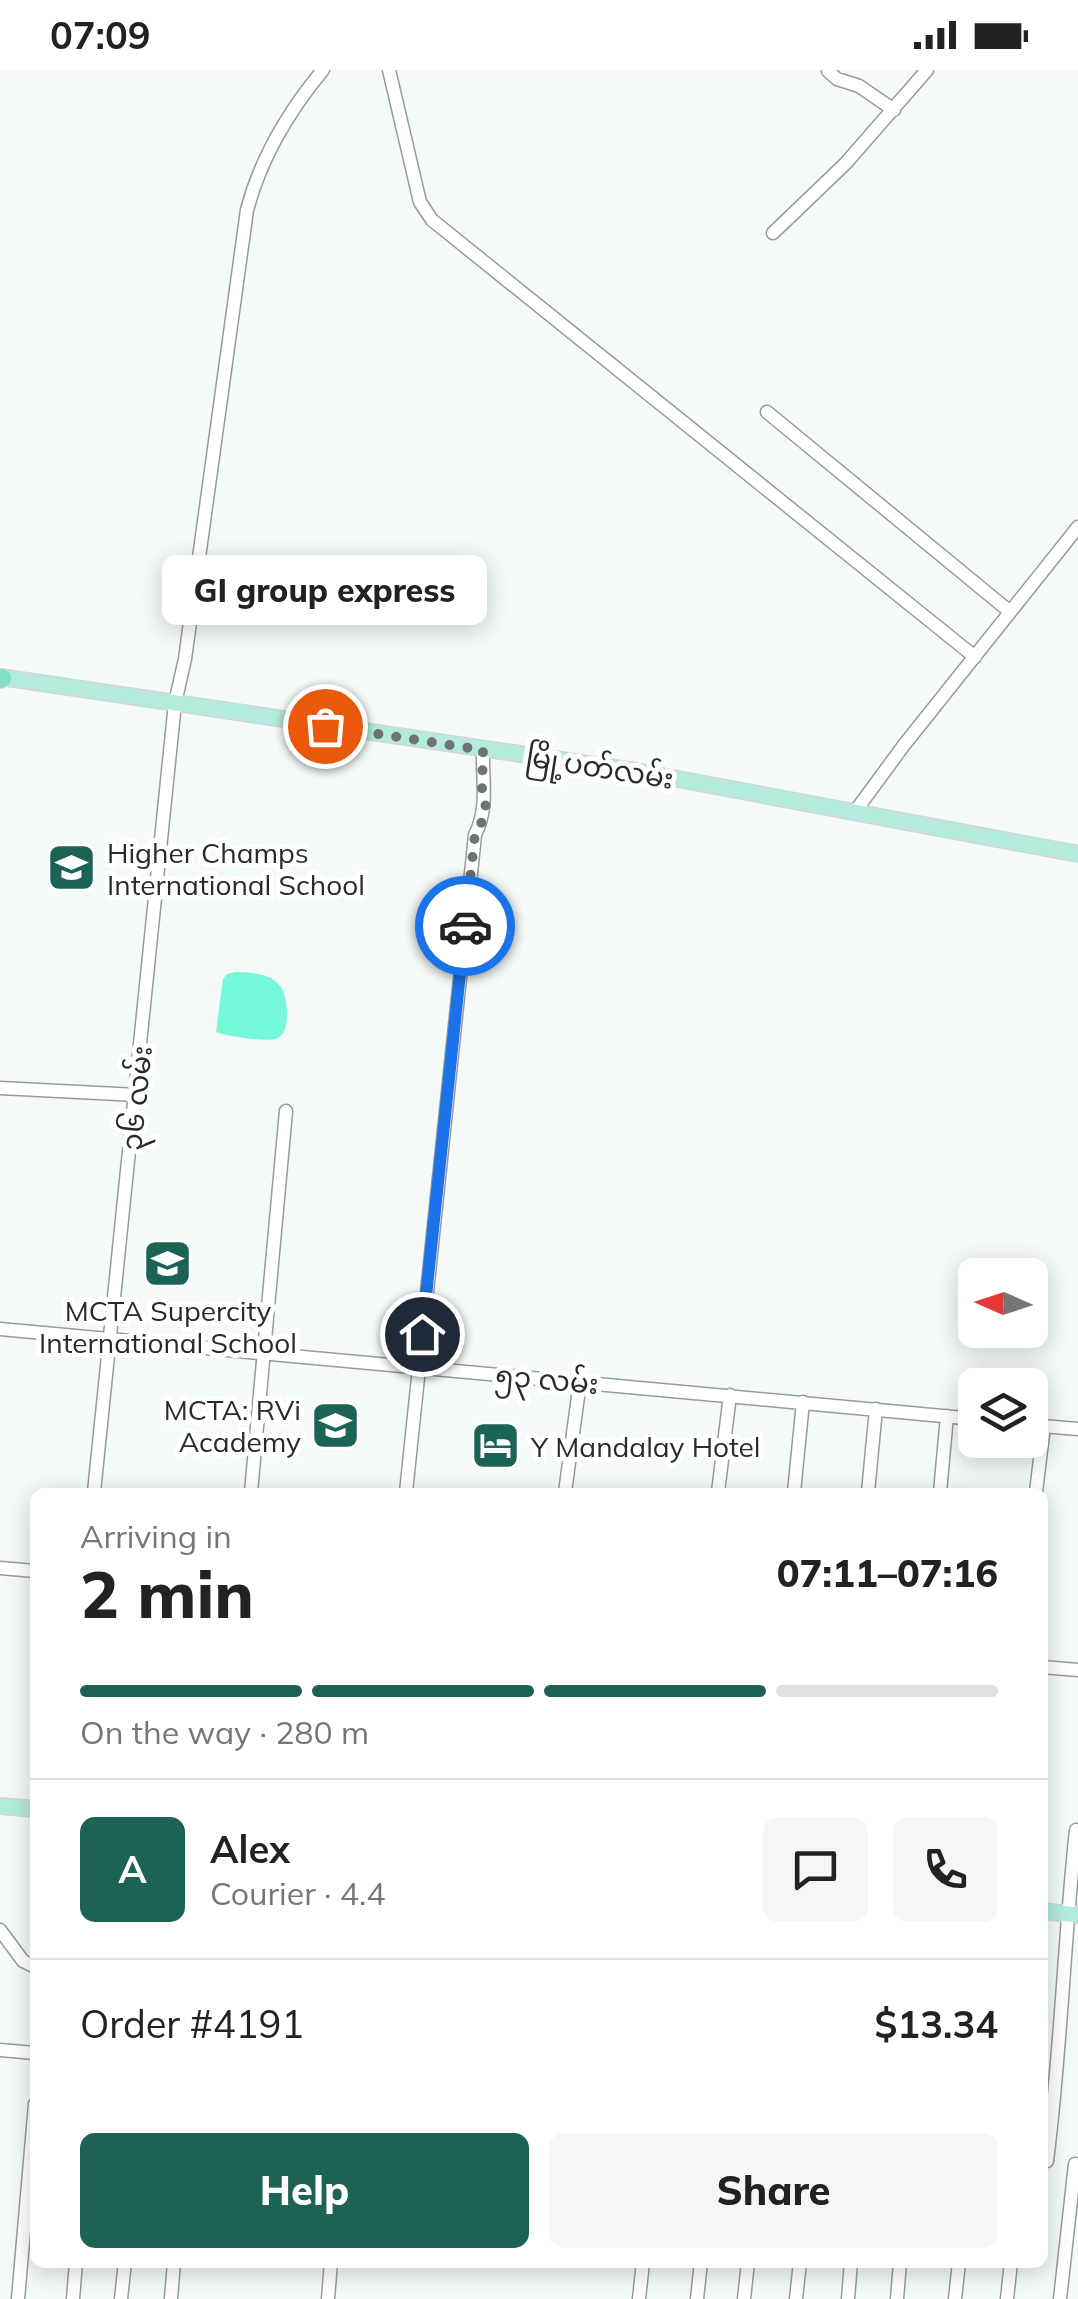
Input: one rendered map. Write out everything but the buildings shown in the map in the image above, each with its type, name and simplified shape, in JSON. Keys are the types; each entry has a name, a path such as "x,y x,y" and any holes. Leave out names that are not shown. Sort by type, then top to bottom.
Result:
{"main road":[{"name":"မြို့ပတ်လမ်း","path":"1,678 634,771 1078,854"},
{"path":"0,1806 30,1809"}],"street":[{"name":"၃၆ လမ်း","path":"94,1488 175,703 246,210 262,162 323,70"},
{"path":"389,70 420,202 432,220 975,657"},
{"path":"773,233 846,163 927,70"},
{"path":"828,71 860,86 894,110"},
{"path":"768,412 1009,611"},
{"path":"854,814 904,744 1078,527"},
{"path":"406,1488 475,834 484,818 486,802 482,789 483,750"},
{"path":"0,1088 136,1095"},
{"path":"252,1488 286,1111"},
{"name":"၅၃ လမ်း","path":"0,1329 958,1417"},
{"path":"566,1488 580,1382"},
{"path":"718,1488 730,1395"},
{"path":"794,1488 803,1402"},
{"path":"868,1488 876,1409"},
{"path":"940,1488 947,1416"},
{"path":"1048,1427 1078,1429"},
{"path":"1036,1488 1037,1458"},
{"path":"0,1568 30,1571"},
{"path":"1048,1668 1078,1670"},
{"path":"1048,2142 1072,1914 1076,1830"},
{"path":"0,1930 30,1964"},
{"path":"0,2050 30,2053"},
{"path":"18,2299 30,2161"},
{"path":"1048,2161 1076,2164 1060,2299"},
{"path":"73,2299 76,2268"},
{"path":"122,2299 125,2268"},
{"path":"172,2299 174,2268"},
{"path":"328,2299 331,2268"},
{"path":"639,2299 642,2268"},
{"path":"697,2299 700,2268"},
{"path":"744,2299 747,2268"},
{"path":"796,2299 799,2268"},
{"path":"848,2299 851,2268"},
{"path":"897,2299 900,2268"},
{"path":"955,2299 958,2268"},
{"path":"1008,2299 1011,2268"}],"shaded area":[{"path":"236,972 258,974 280,986 287,1017 278,1038 216,1032 223,979"}],"way so far":[{"path":"325,726 483,750 482,789 486,802 484,818 475,834 465,926"}],"place":[{"name":"GI group express","path":"325,726"},
{"name":"Higher Champs International School","path":"72,868"},
{"name":"MCTA Supercity International School","path":"168,1263"},
{"name":"MCTA: RVi Academy","path":"336,1425"},
{"name":"Y Mandalay Hotel","path":"496,1446"}],"route":[{"path":"422,1334 465,926"}]}
